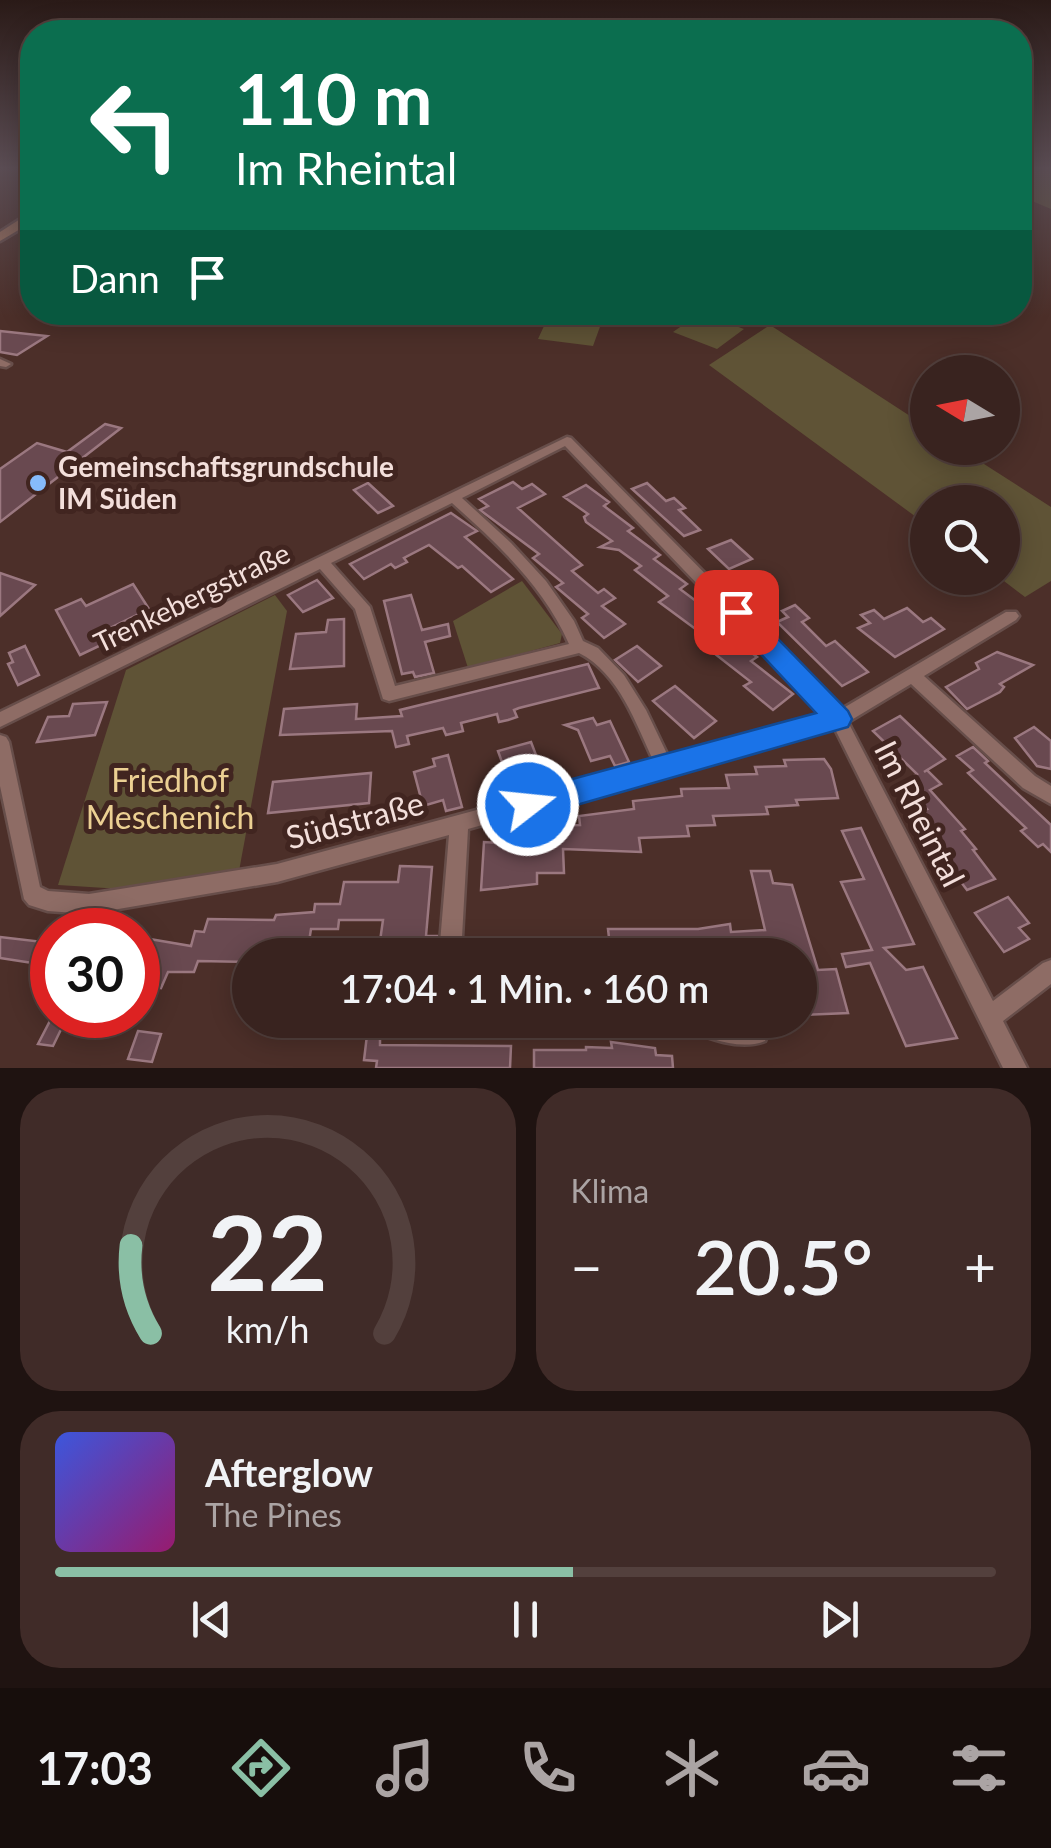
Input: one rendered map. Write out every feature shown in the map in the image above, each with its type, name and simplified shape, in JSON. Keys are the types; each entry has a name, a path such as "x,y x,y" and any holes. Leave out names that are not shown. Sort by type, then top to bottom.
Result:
{"street":[{"name":"Trenkebergstraße","path":"0,720 567,441"},
{"name":"Im Rheintal","path":"567,441 838,719 1015,1068"},
{"path":"454,498 498,535 570,626 577,645 598,655 631,698 665,767"},
{"path":"322,562 362,607 389,694 522,665 577,645"},
{"name":"Südstraße","path":"0,742 31,892 48,901 122,901 277,873 838,719 1011,616"},
{"path":"912,675 1029,782 1051,796"},
{"path":"451,938 459,824"},
{"path":"988,1018 1051,971"}],"green space":[{"path":"544,325 601,325 593,346 538,339"},
{"path":"683,325 733,325 744,329 717,349 673,332"},
{"path":"770,325 910,416 910,465 986,465 1017,485 910,485 910,513 709,365"},
{"path":"1020,487 1051,507 1051,581 1025,597 1020,593"},
{"path":"522,581 562,634 560,643 468,668 453,621"},
{"name":"Friedhof Meschenich","path":"275,595 287,611 239,871 121,889 58,885 126,670"}],"building":[{"path":"0,331 47,336 17,355 0,352"},
{"path":"105,424 121,428 0,522 0,469 37,443 67,452"},
{"path":"513,482 522,489 532,484 545,494 518,508 582,565 572,571 598,593 604,589 615,598 602,606 625,624 604,638 582,618 588,614 556,587 563,583 533,558 539,554 480,510 488,506 479,499"},
{"path":"368,483 393,506 378,513 354,490"},
{"path":"647,483 666,501 674,498 685,508 679,510 700,530 684,536 632,489"},
{"path":"586,485 609,502 604,506 633,528 628,531 660,555 654,559 687,584 680,589 724,622 718,627 757,657 751,661 793,694 773,710 744,686 751,682 710,650 705,636 659,602 668,596 635,570 641,566 619,550 600,547 612,541 586,522 584,517 588,514 564,497"},
{"path":"451,513 477,531 465,537 513,579 491,592 462,566 458,568 429,545 404,558 407,562 395,568 391,564 364,579 350,564"},
{"path":"731,540 752,559 729,569 708,549"},
{"path":"0,573 35,585 0,616"},
{"path":"317,580 333,598 303,612 288,595"},
{"path":"133,584 149,609 110,628 116,638 80,655 56,610 81,599 86,606"},
{"path":"411,595 422,630 448,624 450,636 425,642 434,673 415,677 413,672 402,674 384,601"},
{"path":"795,605 809,618 802,622 826,646 835,641 868,672 842,686 777,622 788,617 782,611"},
{"path":"907,608 923,622 931,618 944,629 895,657 858,628 870,623 861,615 874,610 884,619"},
{"path":"344,619 344,666 290,669 296,634 326,632 328,620"},
{"path":"25,646 39,675 18,685 8,664 13,662 9,653"},
{"path":"637,646 661,666 638,682 615,660"},
{"path":"997,652 1033,665 1000,684 1004,687 1000,692 967,709 946,687 979,669 976,663"},
{"path":"588,664 599,688 519,708 514,710 517,717 508,720 499,722 497,714 461,723 463,731 446,735 443,728 407,736 409,744 396,747 392,731 280,735 284,709 357,704 356,719 402,716 400,710"},
{"path":"675,686 716,721 694,738 653,701"},
{"path":"107,702 95,735 37,742 48,717 69,716 73,704"},
{"path":"900,716 945,759 927,770 941,784 930,790 965,829 961,831 995,879 967,890 917,813 927,809 901,784 917,774 873,731"},
{"path":"593,718 597,725 610,721 629,762 615,766 610,756 591,761 578,730 565,725"},
{"path":"1034,727 1051,741 1051,769 1037,766 1015,738"},
{"path":"531,742 547,784 534,788 530,777 509,782 498,751"},
{"path":"973,747 1051,825 1051,852 1043,844 1038,847 1021,831 1026,828 968,773 973,770 957,756"},
{"path":"448,755 462,807 446,811 443,800 423,806 414,772 435,766 433,759"},
{"path":"824,759 831,769 838,798 796,800 798,805 766,807 768,814 713,816 715,825 687,826 689,836 639,838 641,852 563,849 564,873 537,873 537,884 481,890 484,842 548,846 547,826 580,825 579,816 634,809 633,801 682,796 681,789 729,788 726,775 757,774 755,767 786,766 784,760"},
{"path":"371,773 369,803 268,813 273,782"},
{"path":"861,828 914,944 884,948 906,970 923,967 957,1038 906,1046 870,963 846,967 842,954 872,950 841,882 864,879 842,831"},
{"path":"400,866 432,867 426,936 437,938 380,938 383,920 339,920 338,929 311,929 310,938 232,938 232,962 198,961 194,972 168,972 160,988 160,941 191,946 195,931 204,932 208,919 274,920 276,915 314,912 315,904 340,904 344,882 398,882"},
{"path":"751,871 770,871 773,883 792,885 808,938 609,938 608,929 698,929 730,924 731,932 765,930"},
{"path":"1008,897 1029,923 1019,928 1029,939 1004,952 975,913"},
{"path":"0,937 30,940 30,963 0,958"},
{"path":"817,967 818,970 836,969 848,1013 817,1014"},
{"path":"41,1038 57,1038 53,1046 38,1044"},
{"path":"136,1038 160,1038 152,1062 128,1059"},
{"path":"367,1038 380,1038 380,1045 511,1046 510,1068 376,1068 377,1061 364,1060"},
{"path":"611,1042 655,1048 656,1055 672,1056 673,1068 534,1068 534,1050 612,1048"}],"place":[{"name":"Gemeinschaftsgrundschule IM Süden","path":"38,483"}],"route":[{"path":"528,805 838,719 736,612"}]}
